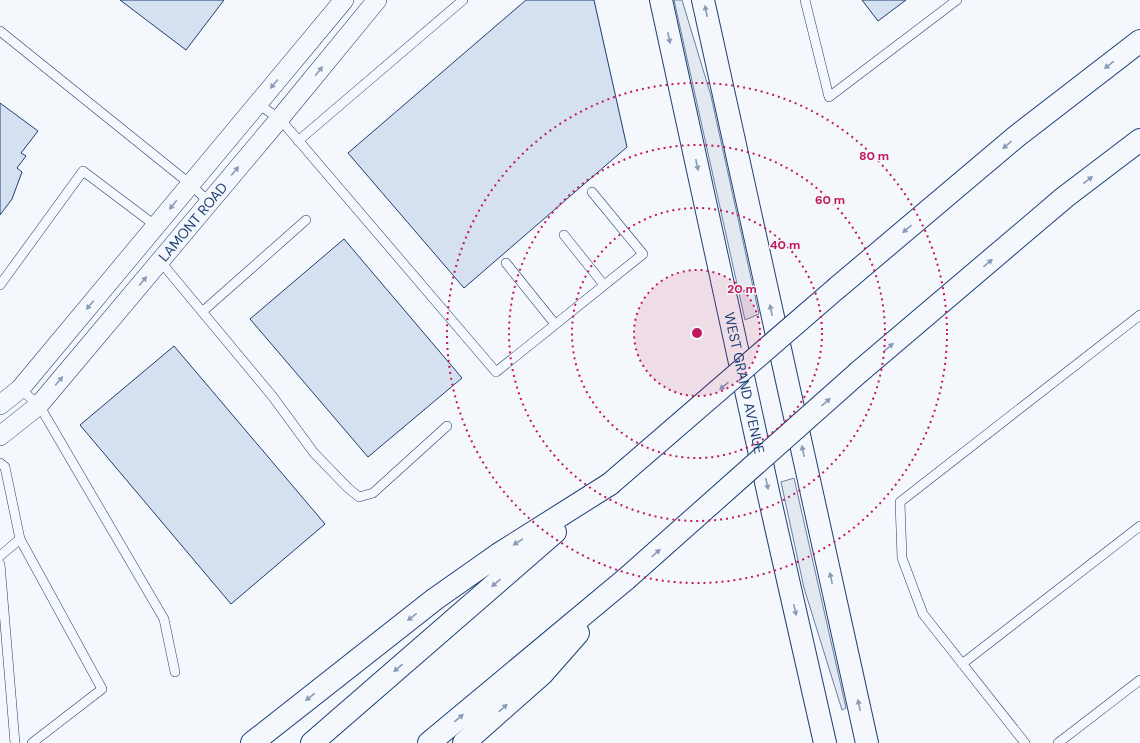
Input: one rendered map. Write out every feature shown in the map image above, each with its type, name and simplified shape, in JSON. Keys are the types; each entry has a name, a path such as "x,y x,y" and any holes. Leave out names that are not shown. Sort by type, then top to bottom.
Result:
{"main road":[{"name":"WEST GRAND AVENUE","path":"661,0 825,743"},
{"path":"703,0 867,743"},
{"path":"312,743 838,287 1017,136 1140,41"},
{"path":"429,743 626,579 859,372 1065,197 1140,140"},
{"path":"252,743 435,600 499,554 610,484"},
{"path":"464,743 542,674 626,579"}],"street":[{"name":"LAMONT ROAD","path":"0,405 20,389 344,0"},
{"name":"LAMONT ROAD","path":"0,436 39,405 280,119 378,0"}],"lane":[{"path":"298,141 462,0"},
{"path":"805,0 829,98 957,0"},
{"path":"0,31 190,184 209,202"},
{"path":"258,104 280,119 496,372 643,254 592,192"},
{"path":"0,285 83,171 156,226"},
{"path":"202,312 306,220"},
{"path":"564,235 604,285"},
{"path":"160,261 273,396 314,453 348,488 359,497 373,493 447,426"},
{"path":"506,263 555,324"},
{"path":"1024,743 923,614 902,558 900,502 1140,315"},
{"path":"20,389 39,405 164,619 175,672"},
{"path":"0,463 5,468 20,539 102,689 32,743"},
{"path":"962,664 1140,526"},
{"path":"0,556 20,539"},
{"path":"0,564 16,743"},
{"path":"1058,743 1140,680"}],"shaded area":[{"path":"674,0 682,0 711,96 759,314 745,320"},
{"path":"794,478 846,708 842,710 804,588 781,482"}],"building":[{"path":"120,0 224,0 186,50"},
{"path":"526,0 594,0 627,147 464,288 348,153"},
{"path":"862,0 906,0 878,21"},
{"path":"0,103 38,131 21,153 26,156 17,168 22,172 12,199 0,215"},
{"path":"344,239 462,378 368,457 250,319"},
{"path":"174,346 325,524 231,604 80,425"}]}
